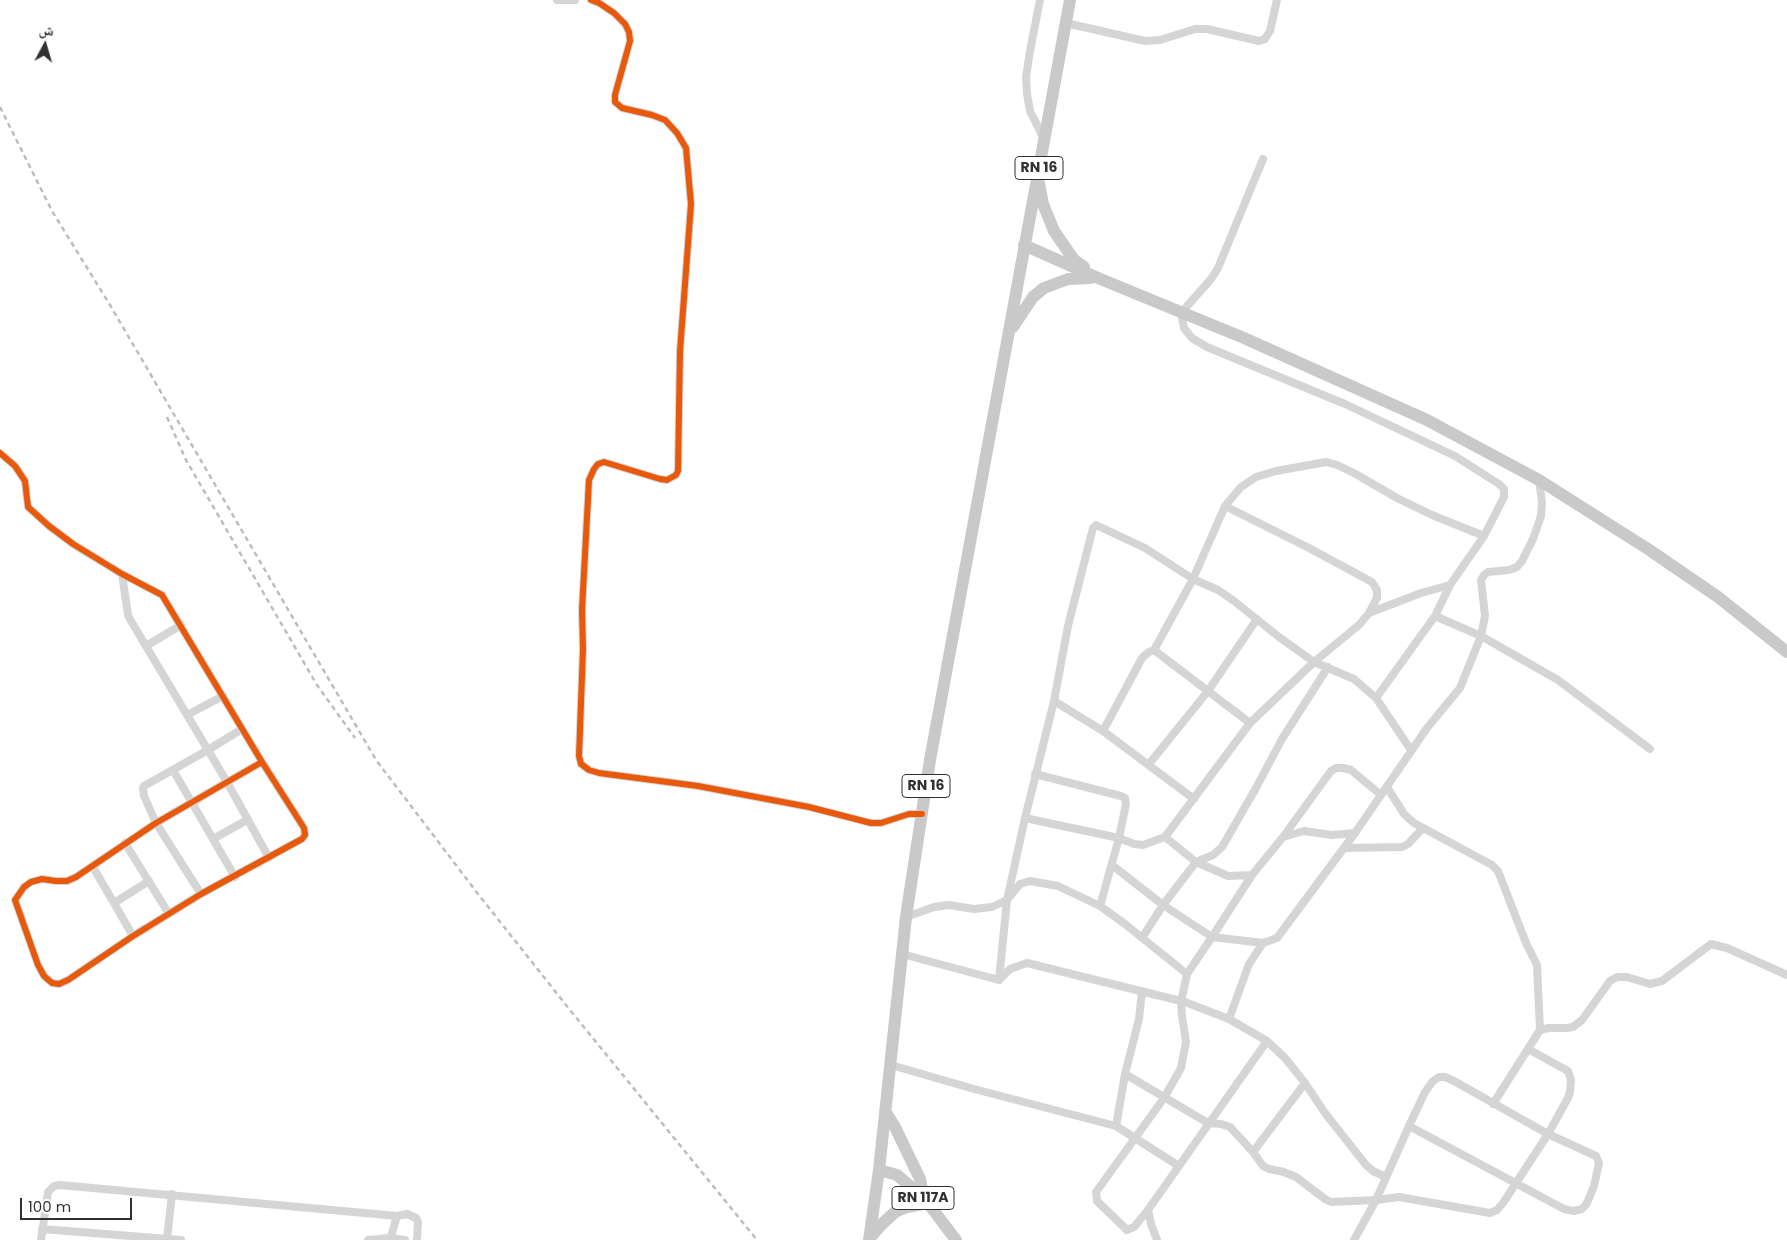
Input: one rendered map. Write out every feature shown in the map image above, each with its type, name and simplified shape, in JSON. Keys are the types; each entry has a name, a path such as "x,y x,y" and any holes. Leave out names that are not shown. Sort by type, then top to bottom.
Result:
{"main road":[{"name":"RN 16","path":"869,1240 880,1170 906,917 930,760 1070,0"},
{"path":"1038,177 1043,204 1054,231 1074,260 1098,278"},
{"path":"1024,245 1098,278 1244,338 1419,416 1539,480 1648,549 1718,597 1787,652"},
{"path":"1008,336 1033,297 1044,288 1068,278 1098,278"},
{"path":"869,1240 881,1224 895,1212 926,1201 920,1179 895,1127 885,1111"},
{"name":"RN 117A","path":"880,1170 896,1175 926,1201 956,1240"}],"street":[{"path":"557,0 575,0"},
{"path":"591,0 599,2 614,12 625,24 629,32 630,41 615,95 616,102 622,108 665,120 677,133 686,148 690,204 680,351 678,471 672,479 660,479 604,462 594,468 589,480 582,610 583,649 579,756 581,764 589,770 599,773 698,786 809,807 871,822 882,823 909,814 922,814"},
{"path":"1040,0 1030,51 1027,85 1030,111 1044,139"},
{"path":"1066,23 1145,41 1160,40 1195,29 1207,29 1259,41 1266,39 1270,31 1277,0"},
{"path":"1263,159 1218,268 1211,279 1181,313 1184,328 1192,338 1207,347 1345,404 1455,456 1504,489 1504,496 1484,536 1450,585 1435,616 1376,698"},
{"path":"0,453 15,466 25,481 28,507 49,526 73,544 122,574 162,595 262,762 304,828 305,835 302,839 269,858 201,894 133,936 68,980 59,984 52,983 44,976 38,965 15,900 18,894 31,882 42,879 56,882 67,881 93,867 108,854 156,822 262,762"},
{"path":"1103,731 1142,658 1154,650 1193,578 1224,506 1240,488 1256,478 1276,471 1326,462 1345,469 1432,515 1484,536"},
{"path":"1112,865 1163,905 1212,937 1263,943 1277,938 1355,833 1426,728 1460,688 1481,636 1485,616 1482,580 1488,572 1509,570 1518,567 1522,561 1533,539 1541,516 1542,502 1539,480"},
{"path":"1025,818 1119,838 1134,844 1143,845 1165,837 1250,723 1314,662 1359,625 1369,613 1377,598 1377,590 1372,582 1310,548 1224,506"},
{"path":"999,980 1007,900 1035,774 1054,701 1068,626 1096,525 1145,548 1193,578 1234,600 1256,619 1314,662 1354,679 1376,698 1411,750"},
{"path":"122,574 128,615 227,782 269,858"},
{"path":"1369,613 1421,593 1450,585"},
{"path":"1435,616 1481,636 1558,680 1650,749"},
{"path":"1149,764 1208,691 1256,619"},
{"path":"146,646 181,625"},
{"path":"1154,650 1250,723"},
{"path":"1142,938 1163,905 1196,862 1213,855 1222,847 1282,739 1328,668"},
{"path":"187,715 223,696"},
{"path":"1054,701 1103,731 1194,799"},
{"path":"201,894 156,822 144,796 143,788 242,729"},
{"path":"1267,1041 1148,1210 1134,1227 1127,1230 1100,1204 1096,1198 1097,1190 1136,1139 1177,1077 1183,1061 1186,1042 1182,1002 1187,974 1252,875 1283,838 1331,771 1336,768 1351,770 1381,796"},
{"path":"173,770 235,877"},
{"path":"1035,774 1125,798 1126,804 1119,838 1100,906"},
{"path":"1387,787 1404,814 1422,829 1492,865 1498,872 1526,943 1537,965 1540,1030 1493,1104"},
{"path":"213,839 247,820"},
{"path":"1344,848 1402,847 1408,844 1422,829"},
{"path":"1283,838 1304,832 1332,835 1355,833"},
{"path":"1165,837 1196,862 1228,876 1252,875"},
{"path":"125,843 169,914"},
{"path":"93,867 133,936"},
{"path":"114,903 149,881"},
{"path":"906,917 934,907 949,905 974,909 992,907 1007,900 1020,884 1030,881 1058,886 1100,906 1187,974"},
{"path":"1230,1019 1249,964 1263,943"},
{"path":"1540,1030 1567,1028 1582,1020 1610,981 1617,977 1626,977 1650,984 1662,981 1711,944 1727,948 1760,964 1787,974"},
{"path":"902,954 999,980"},
{"path":"999,980 1010,968 1027,963 1182,1002 1230,1019 1267,1041 1284,1058 1366,1165 1373,1171 1386,1177"},
{"path":"1116,1126 1139,1019 1142,991"},
{"path":"1126,1074 1208,1123 1224,1124 1230,1127 1265,1167 1296,1178 1325,1199 1340,1202 1404,1197 1490,1213 1498,1210 1548,1134 1568,1098 1571,1085 1570,1074 1565,1069 1528,1049"},
{"path":"891,1065 1116,1126 1179,1166"},
{"path":"1354,1240 1376,1200 1409,1126 1425,1092 1433,1081 1439,1077 1445,1077 1454,1081 1548,1134 1598,1158 1598,1174 1587,1203 1582,1209 1569,1211 1409,1126"},
{"path":"1253,1152 1305,1083"},
{"path":"41,1240 47,1195 54,1186 73,1185 398,1216 407,1214 416,1218 417,1240"},
{"path":"167,1239 172,1194"},
{"path":"1148,1210 1157,1240"},
{"path":"390,1239 398,1216"},
{"path":"42,1229 181,1240"},
{"path":"368,1240 405,1240"}],"railway":[{"path":"0,107 52,211 110,305 376,760 478,894 570,1010 757,1240"},
{"path":"167,417 186,460 317,685 355,738"}],"cycle path":[{"path":"591,0 614,13 625,24 629,32 630,41 615,95 615,102 622,108 665,120 677,133 686,148 691,204 680,351 678,471 676,475 667,480 604,462 598,464 589,480 582,610 583,649 579,756 581,764 589,770 599,773 698,786 809,807 871,823 881,823 909,814 922,814"},
{"path":"0,453 15,466 25,481 28,507 49,526 73,544 122,574 162,595 262,762 304,828 305,835 302,839 201,894 133,936 68,980 59,984 52,983 44,976 38,965 15,900 24,887 31,882 42,879 67,881 76,877 156,823 262,762"}]}
